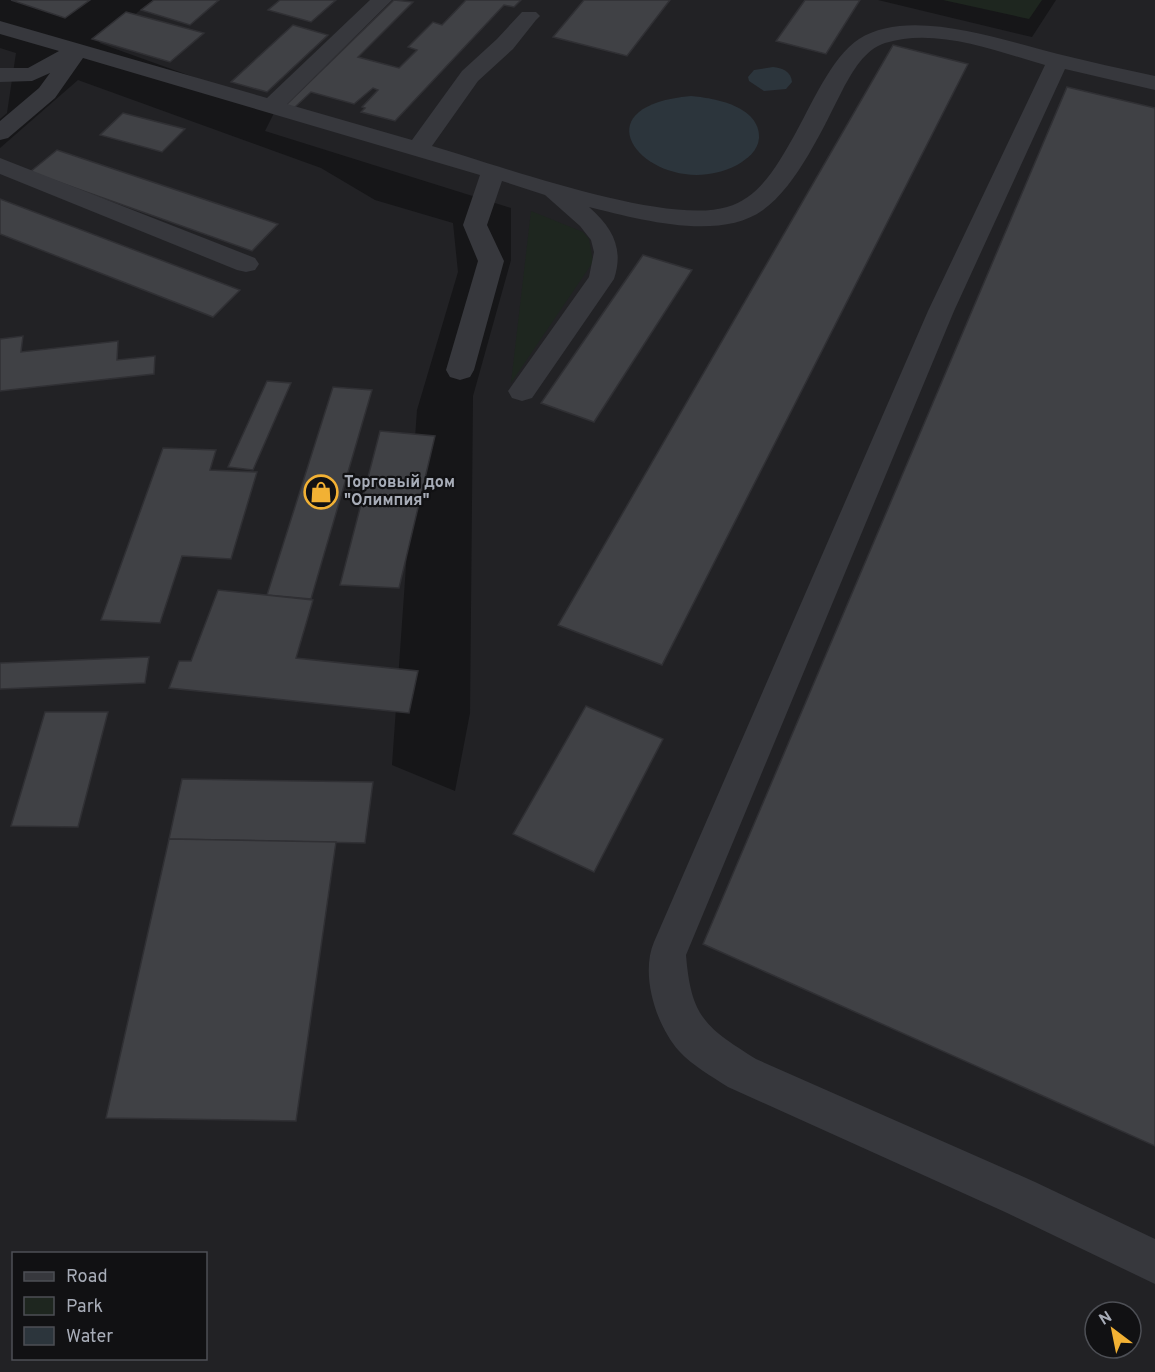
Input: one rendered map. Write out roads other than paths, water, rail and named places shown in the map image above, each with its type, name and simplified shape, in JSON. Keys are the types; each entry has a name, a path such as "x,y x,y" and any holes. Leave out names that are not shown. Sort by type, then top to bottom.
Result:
{"street":[{"path":"270,108 382,0"},
{"path":"417,150 471,76 505,44 529,16"},
{"path":"0,27 539,185 634,210 679,217 723,217 750,208 777,182 847,65 862,46 872,40 898,33 925,33 969,39 1155,83"},
{"path":"0,75 32,75 78,49"},
{"path":"0,133 48,93 78,49"},
{"path":"1058,61 941,311 667,955 668,978 675,1007 686,1031 706,1051 742,1073 1020,1197 1155,1262"},
{"path":"0,165 246,264"},
{"path":"460,370 491,261 475,225 493,171"},
{"path":"522,391 601,279 609,259 605,242 592,225 576,209 539,185"}],"water":[{"path":"773,67 783,69 790,75 792,82 786,89 764,91 749,81 748,77 754,70"},
{"path":"691,96 723,102 744,111 752,118 759,138 757,147 745,160 737,165 707,174 679,173 655,164 637,150 629,133 634,117 654,104"}],"place":[{"name":"Торговый дом \"Олимпия\"","path":"321,492"}]}
